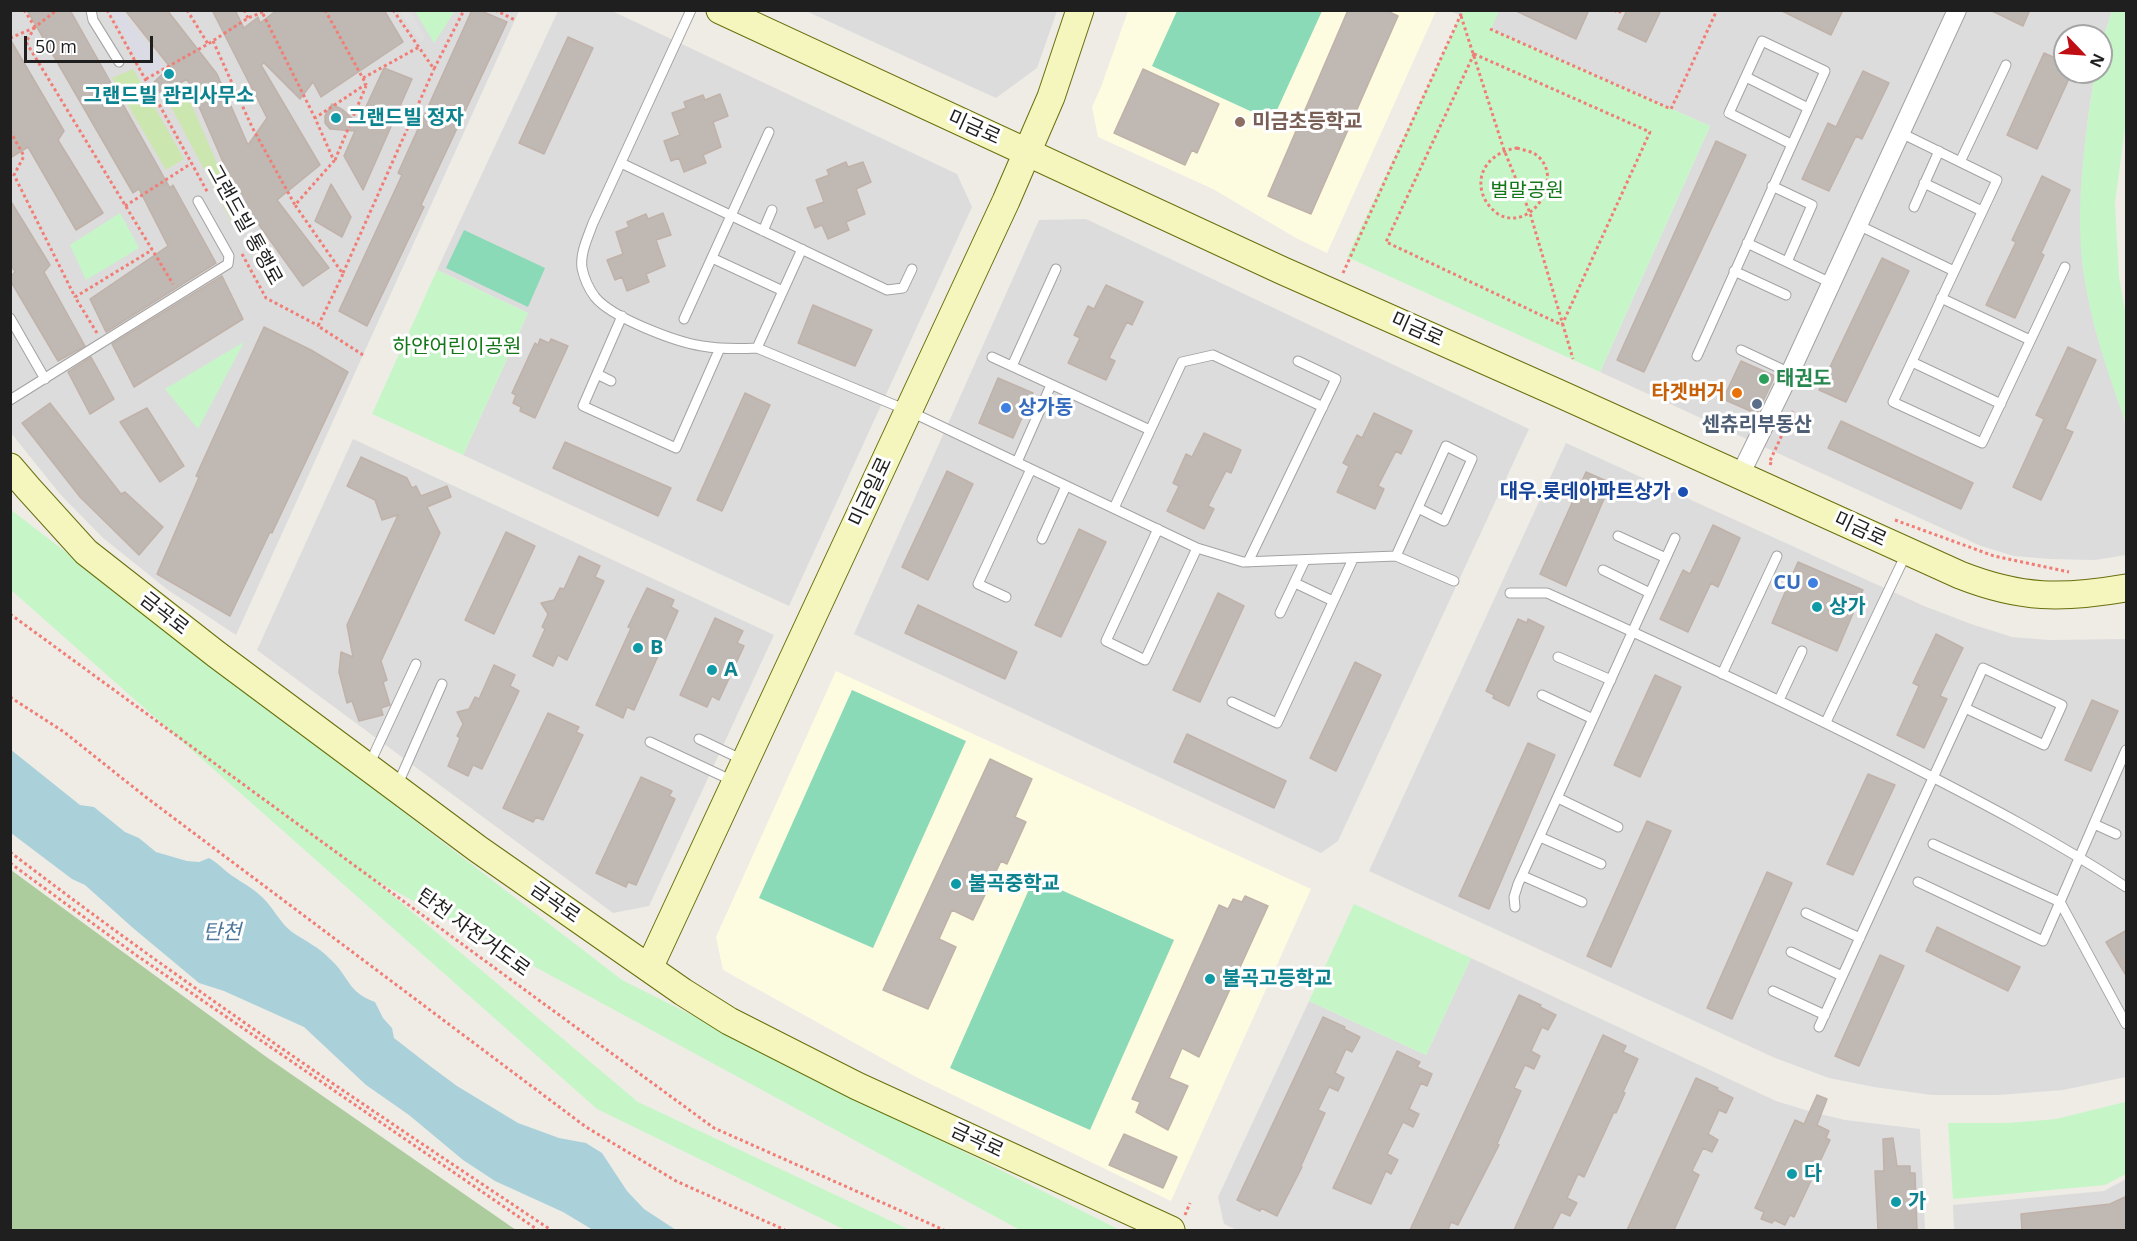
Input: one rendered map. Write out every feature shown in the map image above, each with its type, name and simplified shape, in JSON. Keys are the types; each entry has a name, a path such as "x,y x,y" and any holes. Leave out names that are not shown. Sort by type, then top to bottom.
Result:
{"main road":[{"name":"미금로","path":"720,10 1281,270 1960,575 2010,592 2052,597 2094,594 2127,588"},
{"name":"미금일로","path":"649,968 1028,152 1051,97 1080,10"},
{"name":"금곡로","path":"10,466 27,488 86,552 216,654 396,788 487,855 649,968 729,1020 857,1086 1171,1230"}],"street":[{"path":"1740,475 1790,373 1957,10"}],"lane":[{"path":"91,10 93,20 119,62"},
{"path":"691,10 585,244 582,264 587,283 596,298 610,310 666,336 699,346 757,348 909,411 1197,548 1248,562 1396,556 1454,581"},
{"path":"1697,356 1825,71 1762,40 1729,113 1791,144"},
{"path":"1960,162 2006,65"},
{"path":"1746,76 1808,108"},
{"path":"684,319 769,132"},
{"path":"1901,133 1997,180 1893,402 1982,443 2064,267"},
{"path":"1914,207 1939,151"},
{"path":"621,162 887,290 903,288 912,269"},
{"path":"1924,183 1982,211"},
{"path":"1772,186 1812,205 1787,262"},
{"path":"10,400 228,264 229,256 198,201"},
{"path":"763,231 772,210"},
{"path":"1858,225 1954,271"},
{"path":"1747,243 1831,284"},
{"path":"757,348 802,249"},
{"path":"712,258 783,291"},
{"path":"1012,366 1056,269"},
{"path":"1734,271 1786,295"},
{"path":"1941,298 2030,340"},
{"path":"1720,303 1730,308"},
{"path":"622,316 583,406 676,448 720,348"},
{"path":"10,318 45,379"},
{"path":"1926,331 1936,336"},
{"path":"1741,350 1790,373"},
{"path":"1114,508 1182,362 1213,355 1323,407"},
{"path":"992,357 1150,430"},
{"path":"1248,562 1336,379 1298,361"},
{"path":"1912,362 2001,404"},
{"path":"597,374 611,381"},
{"path":"1017,462 1051,385"},
{"path":"1396,556 1446,446 1472,459 1444,521 1418,508"},
{"path":"1006,597 978,584 1031,469"},
{"path":"1042,539 1066,486"},
{"path":"1158,529 1106,641 1145,660 1197,548"},
{"path":"1618,536 1666,558"},
{"path":"1515,907 1514,897 1523,876 1674,538"},
{"path":"1826,722 1907,551"},
{"path":"1722,674 1777,556"},
{"path":"1232,702 1277,723 1353,559"},
{"path":"1280,614 1305,560"},
{"path":"1603,570 1650,592"},
{"path":"1294,583 1333,601"},
{"path":"1510,593 1547,594 1826,722 2080,857 2127,887"},
{"path":"1779,700 1802,651"},
{"path":"1558,657 1611,680"},
{"path":"368,767 416,664"},
{"path":"1819,1027 1983,668 2062,705 2044,746 1965,708"},
{"path":"396,788 442,684"},
{"path":"1542,695 1593,719"},
{"path":"699,739 741,771"},
{"path":"650,742 741,771"},
{"path":"1918,882 2043,941 2127,750"},
{"path":"1558,798 1618,827"},
{"path":"2094,824 2116,834"},
{"path":"1540,837 1601,864"},
{"path":"1933,844 2060,902 2127,1024"},
{"path":"1523,876 1582,902"},
{"path":"1806,913 1860,938"},
{"path":"1791,952 1842,976"},
{"path":"1773,991 1824,1015"}],"path":[{"path":"24,10 35,27"},
{"path":"10,38 35,27 57,10"},
{"name":"그랜드빌 통행로","path":"107,10 209,194"},
{"path":"187,10 208,44"},
{"path":"244,10 248,18"},
{"path":"146,79 248,18 263,14 268,10"},
{"path":"294,205 334,161 366,84 325,10"},
{"path":"393,10 434,69"},
{"path":"318,326 434,69 464,10"},
{"path":"495,10 515,20"},
{"path":"1343,274 1463,10"},
{"path":"1614,10 1619,13 1621,10"},
{"path":"1491,29 1671,109 1717,10"},
{"path":"263,14 334,161"},
{"path":"1461,15 1504,150 1530,213 1573,359"},
{"path":"35,27 26,42 180,295"},
{"path":"213,41 252,127 294,205 343,274"},
{"path":"363,78 419,47"},
{"path":"1474,54 1386,242 1562,325"},
{"path":"1474,54 1650,132 1562,325"},
{"path":"315,118 366,84"},
{"path":"10,131 24,156 12,175 75,297 103,343"},
{"path":"1517,148 1534,153 1544,163 1547,172 1548,182 1538,206 1530,213 1517,217 1503,216 1491,209 1484,200 1481,186 1483,172 1491,159 1504,150 1517,148"},
{"name":"그랜드빌 통행로","path":"125,206 192,163"},
{"name":"그랜드빌 통행로","path":"238,246 266,298 318,326 363,355"},
{"path":"75,297 152,250"},
{"name":"탄천 자전거도로","path":"10,614 714,1128 944,1230"},
{"path":"10,697 64,732 156,805 586,1127 676,1181 785,1230"},
{"path":"10,852 78,904 212,999 551,1230"},
{"path":"10,863 136,955 538,1230"}],"shaded area":[{"path":"10,11 519,11 236,635 168,590 103,538 60,494 11,433"},
{"path":"109,11 121,11 165,67 148,77"},
{"path":"399,11 410,11 425,37 421,42"},
{"path":"558,11 612,11 957,174 972,207 789,606 463,455 528,313 437,270"},
{"path":"806,11 1057,11 1037,68 996,98"},
{"name":"미금초등학교","path":"1128,11 1436,11 1327,253 1296,238 1213,189 1098,137 1092,107"},
{"path":"1450,11 2112,11 2108,24 2053,24 2053,84 2093,84 2081,199 2083,269 2095,328 2126,424 2126,555 2095,560 2050,559 2014,556 1981,546 1600,372 1710,126"},
{"path":"1086,219 1529,429 1338,841 1321,853 854,634 1039,220"},
{"path":"353,439 774,635 649,906 613,913 257,650"},
{"path":"1566,443 1924,606 1971,624 2012,637 2049,640 2126,639 2126,1077 2063,1090 1998,1095 1932,1095 1829,1078 1775,1058 1369,871"},
{"path":"836,671 1311,889 1171,1201 916,1077 723,970 716,937"},
{"path":"1471,958 1776,1101 1845,1120 1920,1129 1925,1230 1237,1230 1224,1224 1218,1197 1309,1001 1426,1055"},
{"path":"2126,1179 2126,1230 1954,1230 1953,1205 2104,1191"}],"green space":[{"path":"415,11 455,11 434,43"},
{"path":"1177,11 1322,11 1272,121 1152,66"},
{"name":"벌말공원","path":"1463,11 1499,11 1491,29 1710,126 1600,372 1347,257"},
{"path":"2112,11 2126,11 2126,120 2115,203 2119,277 2126,316 2126,424 2095,328 2086,289 2081,244 2082,170 2093,84 2113,84 2113,24 2108,24"},
{"path":"133,69 184,159 166,170 112,78"},
{"path":"187,94 242,221 233,224 169,103"},
{"path":"120,213 139,248 86,280 70,245"},
{"path":"464,230 545,268 528,307 446,268"},
{"name":"하얀어린이공원","path":"437,270 528,313 463,455 372,414"},
{"path":"244,342 198,429 165,389"},
{"path":"10,509 622,980 1120,1230 1020,1230 373,879 638,1102 910,1230 845,1230 597,1109 11,590"},
{"path":"852,690 966,741 873,948 759,898"},
{"path":"11,870 265,1056 516,1230 11,1230"},
{"path":"1034,878 1174,940 1090,1130 950,1068"},
{"path":"1354,904 1471,958 1426,1055 1309,1001"},
{"path":"2125,1102 2126,1174 2105,1185 1953,1199 1948,1123 2008,1123 2056,1119"}],"water":[{"name":"탄천","path":"10,749 80,805 94,807 125,832 139,838 156,852 187,861 199,862 209,858 251,888 266,901 292,932 326,955 359,994 375,1002 383,1018 392,1028 394,1038 457,1086 518,1123 559,1138 586,1143 602,1153 627,1191 644,1209 676,1230 593,1230 563,1212 495,1181 463,1160 409,1115 366,1085 304,1027 224,991 199,983 85,885 72,879 11,833"}],"building":[{"path":"27,10 70,10 170,188 173,185 216,263 106,332 90,299 168,246 139,189 133,193"},
{"path":"125,10 167,10 217,74 248,145 267,118 212,10 235,10 244,28 258,17 260,23 277,10 384,10 403,42 321,97 313,82 300,99 264,63 261,65 320,165 277,200 329,268 303,286 254,218 249,222 187,79 161,94 154,82 170,67"},
{"path":"472,10 479,10 507,22 421,205 424,207 367,326 339,311 402,175 398,173"},
{"name":"미금초등학교","path":"1348,10 1385,10 1398,16 1311,214 1268,196"},
{"path":"1514,10 1589,10 1576,39"},
{"path":"1627,10 1661,10 1646,42 1618,29"},
{"path":"1780,10 1843,10 1831,35"},
{"path":"1990,10 2030,10 2023,26"},
{"path":"568,37 593,48 544,154 519,143"},
{"path":"10,39 64,131 58,140 103,213 76,230 28,147 10,158"},
{"path":"2044,53 2053,57 2053,84 2067,84 2037,149 2007,135"},
{"path":"384,68 412,79 363,190 344,156 355,131 330,129 325,123 325,116 332,104 343,110 358,124"},
{"path":"1143,69 1219,104 1197,153 1192,150 1185,165 1114,133"},
{"path":"1863,71 1889,83 1862,139 1856,136 1829,191 1802,179 1828,123 1836,127"},
{"path":"720,94 728,116 713,122 721,147 703,155 706,163 684,172 679,158 671,161 664,141 680,135 672,113 686,108 684,102 703,95 705,100"},
{"path":"1716,141 1746,155 1644,372 1617,360"},
{"path":"846,162 848,167 863,162 871,182 856,189 865,214 846,222 849,230 828,239 822,225 815,228 807,208 824,202 816,180 829,175 827,170"},
{"path":"2042,176 2070,190 2015,318 1986,305 2016,242 2012,240"},
{"path":"331,184 351,217 342,237 315,221"},
{"path":"10,200 50,265 44,272 85,346 58,361 10,280 15,272 10,263"},
{"path":"663,213 671,235 656,240 665,266 646,274 649,282 627,291 622,277 615,280 607,260 623,254 616,232 629,227 627,222 646,214 648,219"},
{"path":"1882,258 1909,271 1846,402 1819,390"},
{"path":"222,276 243,319 134,387 112,344"},
{"path":"1106,285 1143,302 1132,325 1127,322 1109,358 1115,361 1106,380 1068,363 1080,338 1074,335 1088,306 1094,309"},
{"path":"813,305 872,330 855,366 798,343"},
{"path":"264,327 311,350 348,372 230,616 157,574 199,477 196,476"},
{"path":"540,339 549,343 551,339 568,346 535,418 520,411 521,407 513,403 516,395 512,393 535,343 538,345"},
{"path":"2068,347 2096,360 2065,429 2073,432 2041,500 2013,487 2044,419 2036,415"},
{"path":"91,357 114,399 90,414 68,372"},
{"path":"1741,361 1775,376 1757,414 1723,399"},
{"name":"상가동","path":"998,378 1033,393 1013,438 979,423"},
{"path":"745,393 770,405 722,511 697,500"},
{"path":"50,403 121,494 125,492 163,527 139,555 80,497 22,423"},
{"path":"147,408 184,466 160,482 120,422"},
{"path":"1374,413 1412,431 1401,454 1396,451 1378,486 1384,489 1375,509 1337,492 1349,466 1343,463 1357,435 1362,438"},
{"path":"1841,421 1973,483 1961,509 1828,448"},
{"path":"1204,433 1241,450 1231,473 1226,471 1208,506 1214,509 1204,529 1167,511 1179,486 1173,483 1186,454 1192,457"},
{"path":"565,442 671,488 658,516 553,468"},
{"path":"361,457 407,478 412,488 416,486 421,496 447,486 451,497 427,507 440,533 381,661 387,680 383,682 390,705 381,708 383,715 359,721 352,701 347,703 339,672 341,652 353,657 347,625 398,515 382,520 375,500 347,486"},
{"path":"947,471 973,484 928,580 902,567"},
{"path":"1586,472 1611,483 1566,586 1540,574"},
{"path":"1713,525 1740,538 1718,587 1711,583 1688,632 1660,619 1683,570 1690,574"},
{"path":"1079,529 1106,542 1061,637 1035,625"},
{"path":"506,532 535,546 494,634 465,620"},
{"path":"579,556 600,566 595,577 604,581 567,660 558,655 553,666 533,656 545,629 542,627 548,614 541,603 554,600 560,588 564,589"},
{"name":"상가","path":"1798,562 1863,590 1837,651 1772,623"},
{"name":"B","path":"647,588 674,600 671,607 678,611 634,710 627,707 623,718 596,705 631,628 628,627"},
{"path":"1218,593 1244,606 1200,702 1173,690"},
{"path":"918,605 1017,652 1005,679 905,633"},
{"name":"A","path":"715,618 743,631 737,643 744,646 719,700 712,696 707,707 680,695"},
{"path":"1518,619 1527,623 1528,619 1544,627 1509,706 1493,698 1494,695 1486,691"},
{"path":"1936,634 1963,648 1940,696 1947,699 1924,748 1897,735 1919,686 1913,683"},
{"path":"1355,662 1381,675 1336,771 1310,758"},
{"path":"494,665 515,675 510,686 519,691 482,769 473,765 468,776 448,766 460,738 457,736 463,724 457,712 469,709 475,697 479,699"},
{"path":"1655,675 1681,687 1640,777 1614,765"},
{"path":"2092,700 2118,711 2091,771 2065,760"},
{"path":"548,713 579,727 576,732 583,735 543,820 536,817 533,822 503,808"},
{"path":"1187,734 1286,781 1274,808 1174,762"},
{"path":"1528,743 1555,755 1489,909 1459,896"},
{"name":"불곡중학교","path":"990,759 1032,779 1015,817 1026,822 1007,864 1001,861 973,920 952,910 939,939 956,947 928,1009 883,990"},
{"path":"1868,774 1895,785 1853,875 1827,864"},
{"path":"641,777 672,791 669,796 675,799 636,885 628,882 626,887 596,873"},
{"path":"1647,821 1671,831 1611,967 1587,956"},
{"path":"1767,872 1792,883 1732,1019 1707,1008"},
{"name":"불곡고등학교","path":"1245,896 1268,906 1199,1057 1182,1048 1169,1078 1188,1086 1168,1130 1136,1112 1140,1102 1132,1099 1219,905 1228,909 1233,899 1242,902"},
{"path":"1937,927 2020,967 2008,991 1926,951"},
{"path":"2127,930 2127,977 2106,942"},
{"path":"1880,955 1904,966 1859,1066 1835,1056"},
{"path":"1519,995 1556,1015 1548,1030 1542,1027 1531,1051 1540,1056 1534,1069 1525,1065 1514,1088 1521,1091 1497,1144 1499,1145 1458,1225 1451,1222 1448,1230 1410,1230"},
{"path":"1323,1017 1360,1037 1352,1052 1346,1049 1335,1073 1344,1078 1338,1091 1329,1087 1318,1110 1325,1113 1302,1167 1277,1216 1237,1200"},
{"path":"1603,1035 1626,1046 1623,1052 1638,1059 1616,1113 1614,1112 1584,1177 1578,1174 1567,1198 1577,1203 1570,1216 1561,1212 1552,1230 1514,1230"},
{"path":"1397,1051 1420,1062 1417,1067 1432,1074 1427,1086 1421,1083 1409,1109 1419,1114 1413,1127 1403,1122 1387,1154 1398,1160 1391,1174 1386,1171 1371,1204 1333,1188"},
{"path":"1696,1078 1733,1098 1726,1113 1719,1110 1708,1134 1718,1140 1712,1152 1703,1148 1692,1171 1699,1175 1674,1230 1627,1230"},
{"name":"다","path":"1817,1095 1827,1099 1817,1125 1829,1131 1826,1138 1830,1140 1794,1217 1790,1215 1785,1225 1774,1220 1772,1223 1761,1219 1764,1212 1755,1208 1795,1120 1804,1124"},
{"path":"1124,1134 1177,1157 1163,1188 1109,1165"},
{"name":"가","path":"1893,1138 1897,1166 1910,1166 1910,1173 1915,1173 1917,1230 1878,1230 1875,1171 1884,1171 1883,1139"},
{"path":"2127,1196 2127,1230 2022,1230 2021,1214 2110,1204"}],"place":[{"name":"그랜드빌 관리사무소","path":"169,74"},
{"name":"그랜드빌 정자","path":"336,118"},
{"name":"미금초등학교","path":"1240,122"},
{"name":"태권도","path":"1764,379"},
{"name":"타겟버거","path":"1737,393"},
{"name":"센츄리부동산","path":"1757,404"},
{"name":"상가동","path":"1006,408"},
{"name":"대우.롯데아파트상가","path":"1683,492"},
{"name":"CU","path":"1813,583"},
{"name":"상가","path":"1817,607"},
{"name":"B","path":"638,648"},
{"name":"A","path":"712,670"},
{"name":"불곡중학교","path":"956,884"},
{"name":"불곡고등학교","path":"1210,979"},
{"name":"다","path":"1792,1174"},
{"name":"가","path":"1896,1202"}]}
